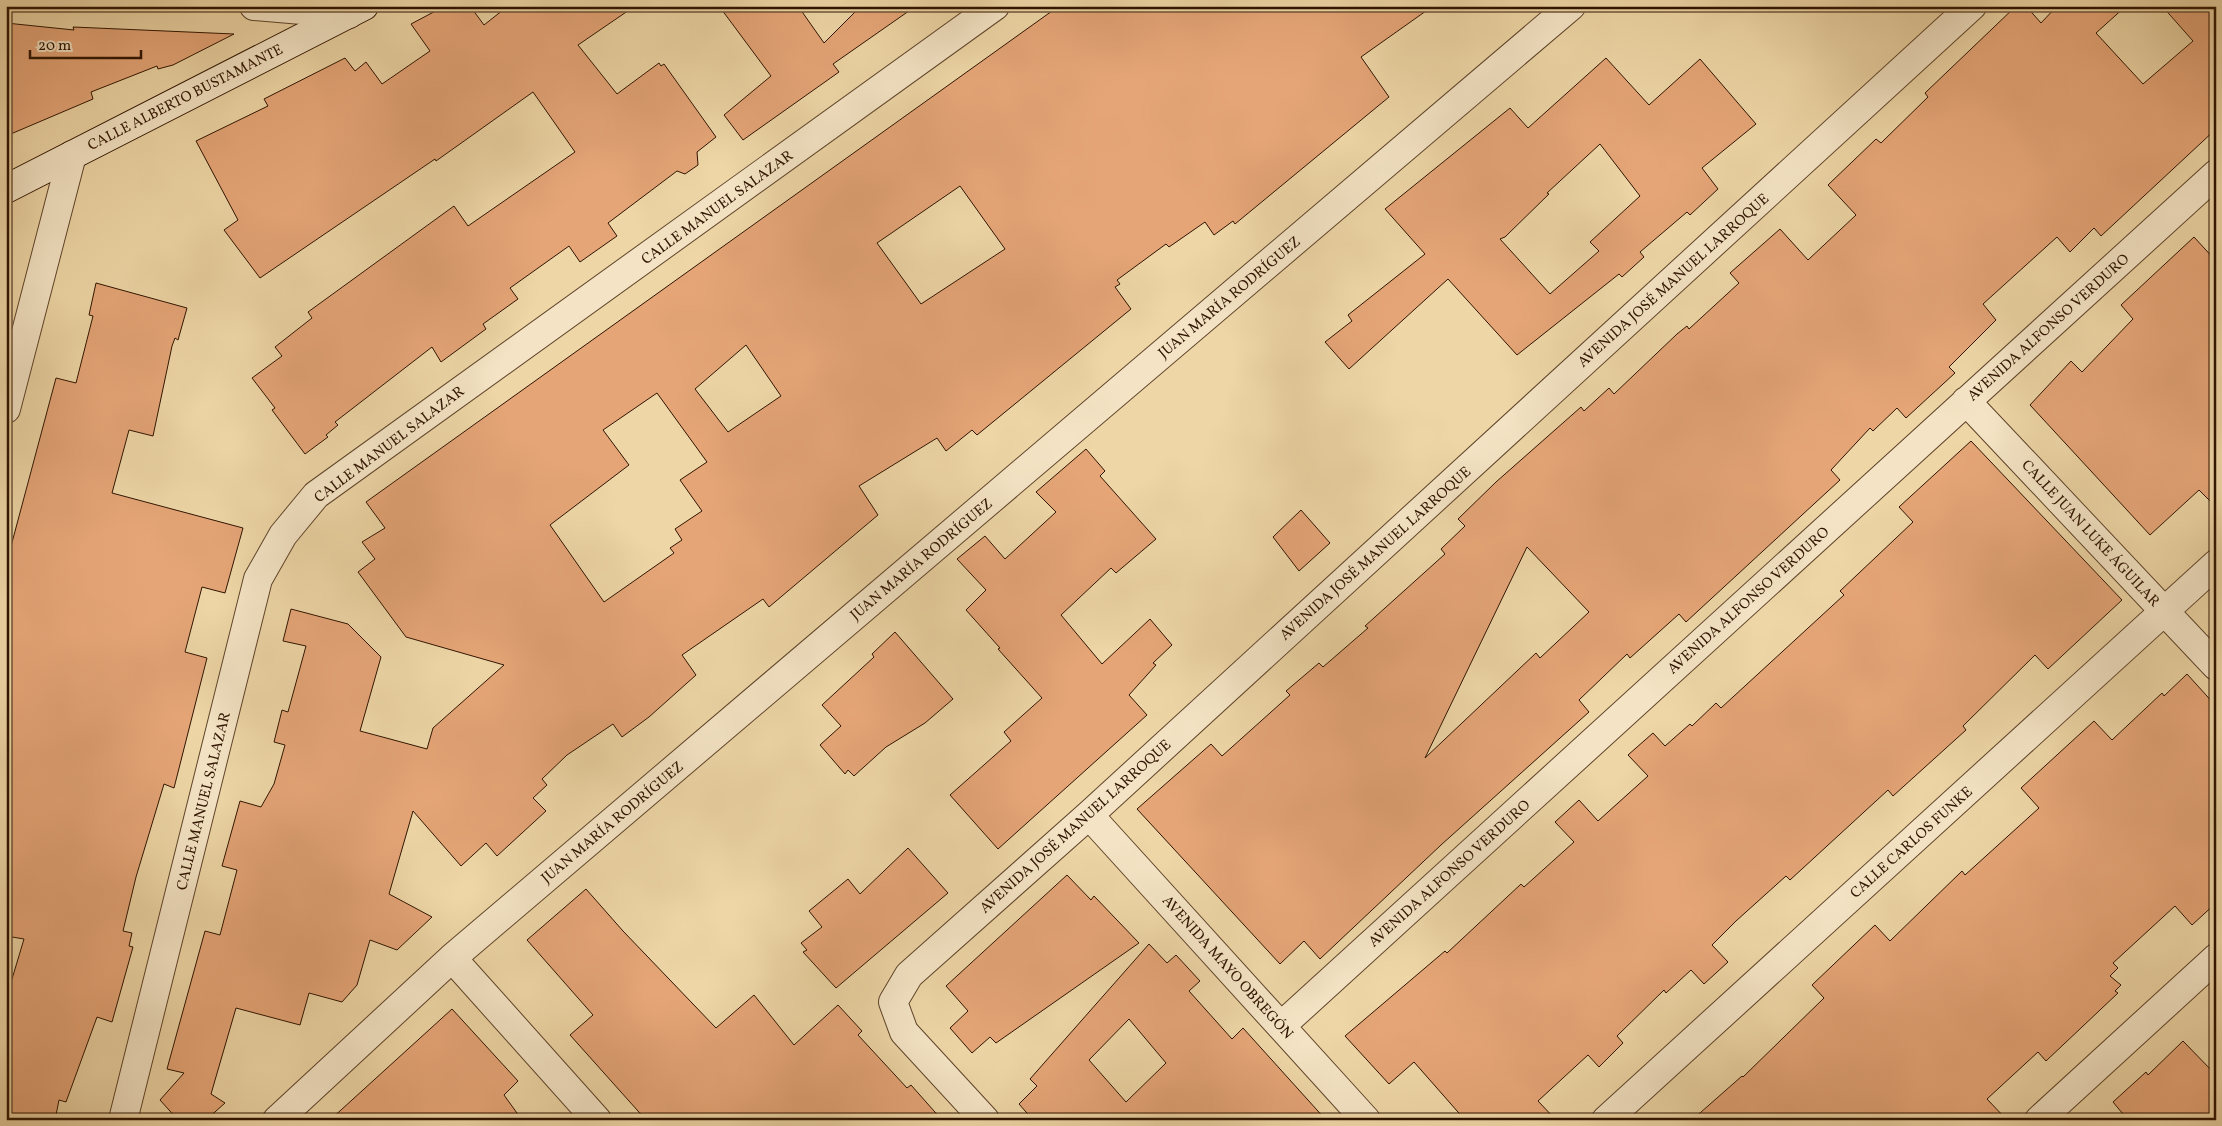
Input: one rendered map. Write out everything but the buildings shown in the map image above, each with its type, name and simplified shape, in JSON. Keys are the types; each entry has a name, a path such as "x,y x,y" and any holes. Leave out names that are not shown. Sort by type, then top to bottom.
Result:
{"street":[{"path":"254,6 357,10"},
{"name":"CALLE MANUEL SALAZAR","path":"124,1120 258,579 283,535 316,495 995,6"},
{"name":"JUAN MARÍA RODRÍGUEZ","path":"277,1120 452,958 1571,6"},
{"name":"AVENIDA JOSÉ MANUEL LARROQUE","path":"984,1120 904,1032 893,1002 909,974 1089,815 1972,6"},
{"name":"CALLE ALBERTO BUSTAMANTE","path":"6,189 357,10"},
{"path":"6,409 72,155"},
{"name":"AVENIDA ALFONSO VERDURO","path":"1281,1026 2216,174"},
{"name":"CALLE JUAN LUKE ÁGUILAR","path":"1966,401 2216,666"},
{"name":"CALLE CARLOS FUNKE","path":"1606,1120 2216,564"},
{"name":"AVENIDA MAYO OBREGÓN","path":"1089,815 1366,1120"},
{"path":"452,958 597,1120"},
{"path":"2039,1120 2216,958"}]}
